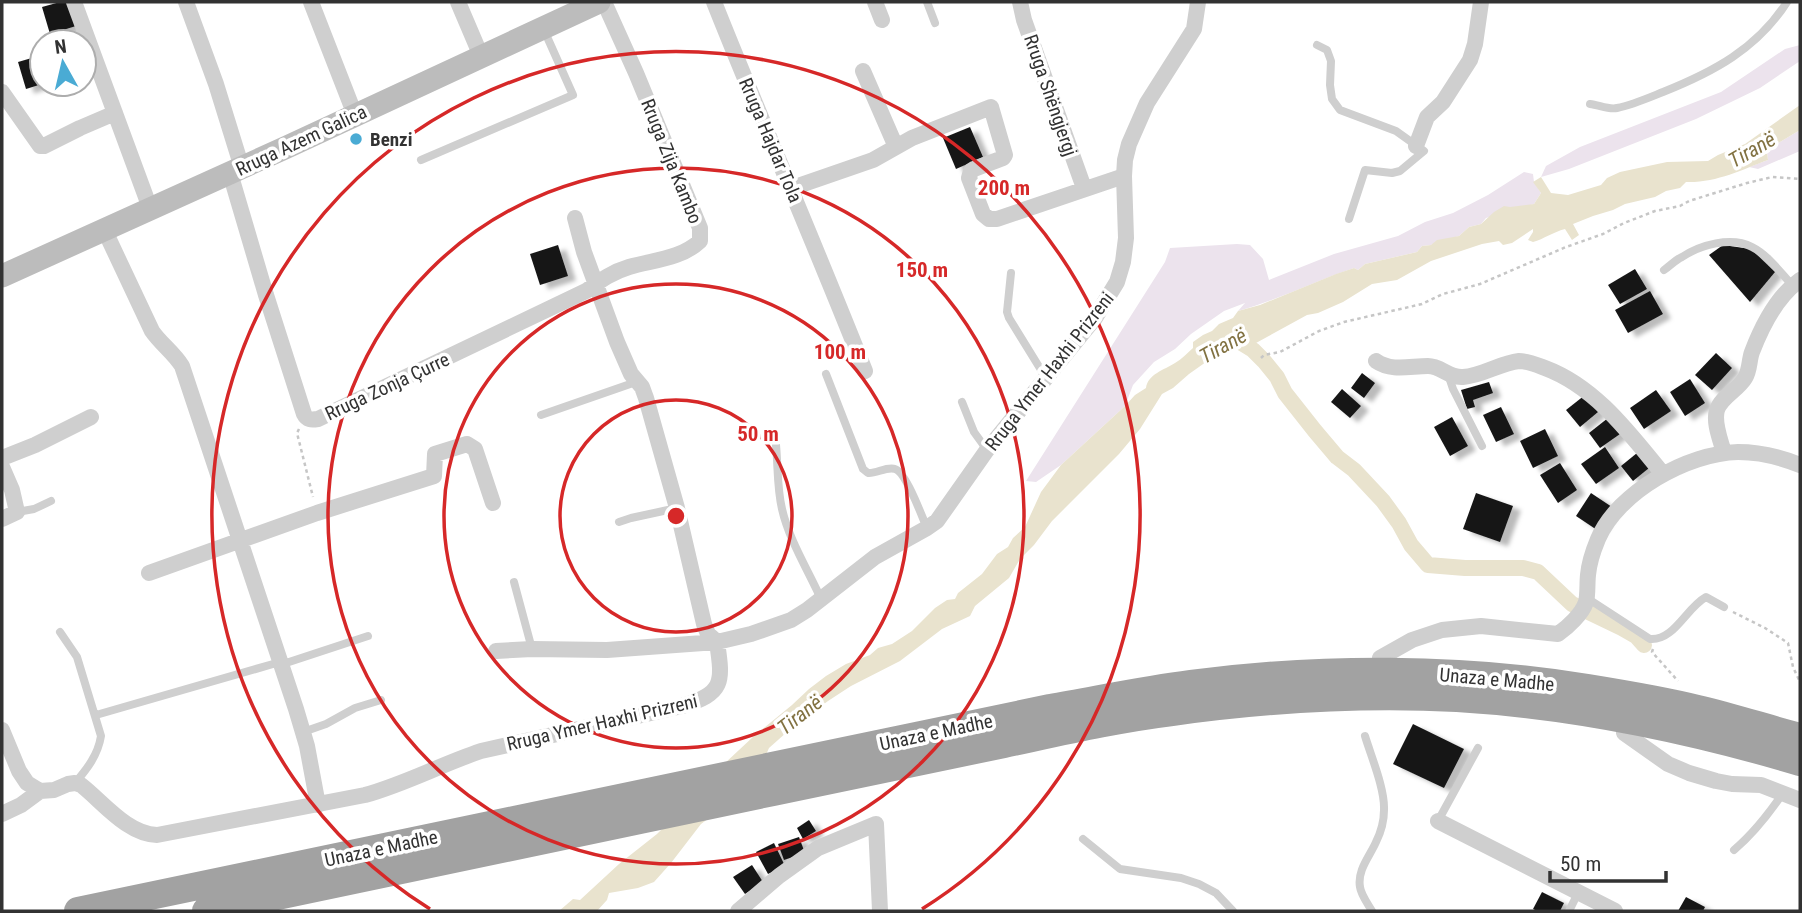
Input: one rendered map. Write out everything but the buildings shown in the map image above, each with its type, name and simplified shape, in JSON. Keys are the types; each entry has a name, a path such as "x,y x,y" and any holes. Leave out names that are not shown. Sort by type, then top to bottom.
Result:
{"highway":[{"path":"1792,786 1722,754 1624,733 1486,714 1364,709 1271,711 1256,709 1237,692 1279,665 1315,662 1482,664 1638,684 1800,724"},
{"name":"Unaza e Madhe","path":"1237,692 1324,673 1377,672 1511,679 1586,687 1643,697 1699,709 1800,737"},
{"name":"Unaza e Madhe","path":"206,911 581,833 782,777 1050,708 1144,691 1457,698 1523,705 1617,717 1677,729 1800,762"},
{"name":"Unaza e Madhe","path":"78,911 615,800 782,777"}],"main road":[{"name":"Rruga Azem Galica","path":"11,269 355,115 543,27 572,7 601,2"}],"street":[{"path":"74,2 150,208"},
{"name":"Rruga Zonja Çurre","path":"186,2 216,84 283,354 306,417 317,419 586,291 597,283"},
{"path":"311,2 355,115"},
{"path":"458,2 481,56"},
{"name":"Rruga Zija Kambo","path":"597,283 610,274 630,267 677,255 696,245 701,234 656,122 601,2"},
{"name":"Rruga Hajdar Tola","path":"714,2 865,371"},
{"path":"875,2 883,20"},
{"name":"Rruga Shëngjergj","path":"1020,2 1084,188"},
{"name":"Rruga Ymer Haxhi Prizreni","path":"75,783 134,828 157,835 318,805 385,789 481,751 682,706 712,694 718,686 720,663 717,642 791,620 875,557 927,528 942,514 987,450 1096,318 1117,282 1123,262 1126,238 1125,160 1135,129 1147,103 1194,29 1198,2"},
{"path":"1416,146 1427,117 1443,102 1470,60 1481,2"},
{"path":"863,71 896,147"},
{"path":"2,92 40,146 116,113"},
{"path":"792,188 873,160 912,138 991,107 1005,156 974,169 969,174 985,217 997,219 1124,176"},
{"path":"575,218 584,253 617,342 631,374 642,387 646,398 677,508 704,624 708,634 717,642"},
{"path":"104,229 152,331 182,366 303,732 318,805"},
{"path":"1724,453 1716,421 1717,410 1745,378 1751,355 1771,313 1784,293 1796,283"},
{"path":"1376,360 1391,367 1437,366 1448,374 1465,377 1524,361 1551,370 1570,379 1603,406 1663,474"},
{"path":"2,458 91,417"},
{"path":"149,573 317,513 434,476 435,454 467,444 475,449 493,503"},
{"path":"1380,658 1412,640 1442,630 1481,626 1558,634 1582,608 1590,563 1604,527 1628,500 1649,483 1663,474 1703,458 1724,453 1770,455 1800,465"},
{"path":"2,467 12,490 9,516"},
{"path":"496,651 607,650 717,642"},
{"path":"2,730 19,771 27,783 40,791"},
{"path":"2,814 21,805 40,791 54,790 75,783"},
{"path":"1792,786 1800,800"},
{"path":"1438,821 1615,911"},
{"path":"738,911 779,876 818,848 876,824 880,911"}],"lane":[{"path":"927,2 935,23"},
{"path":"1590,104 1614,109 1706,75 1735,57 1768,27 1787,2"},
{"path":"421,160 573,95 543,27"},
{"path":"1317,45 1327,50 1331,61 1332,99 1340,110 1396,131 1424,151 1400,171 1392,173 1365,170 1349,219"},
{"path":"1664,270 1682,256 1702,248 1723,243 1741,243 1754,248 1796,283"},
{"path":"1011,273 1007,312 1046,378"},
{"path":"826,374 863,469 874,474 894,468 899,471 927,528"},
{"path":"1448,374 1453,390 1482,446"},
{"path":"541,415 636,382"},
{"path":"962,402 974,432 987,450"},
{"path":"776,444 782,510 788,529 821,598"},
{"path":"9,516 51,501"},
{"path":"619,522 677,508"},
{"path":"514,582 532,649"},
{"path":"1582,608 1650,639 1658,640 1706,597 1724,607"},
{"path":"60,632 77,657 101,736 100,747 75,783"},
{"path":"96,715 273,664 289,662 368,636"},
{"path":"303,732 326,724 355,708 381,700"},
{"path":"1365,736 1385,807 1378,839 1360,877 1360,889 1372,911"},
{"path":"1438,821 1478,748"},
{"path":"1734,850 1757,829 1792,786"},
{"path":"1083,839 1120,869 1181,878 1199,884 1216,893 1233,911"},
{"path":"1569,911 1578,893"}],"path":[{"path":"1261,358 1344,322 1422,304 1443,294 1480,284 1656,211 1772,177 1800,178"},
{"path":"306,417 297,433 317,513"},
{"path":"1724,607 1766,628 1788,643 1793,667 1800,682"},
{"path":"1658,640 1652,652 1679,683"}],"shaded area":[{"path":"1800,45 1800,61 1760,88 1696,119 1569,169 1541,177 1546,166 1580,147 1721,92 1785,49"},
{"path":"1800,130 1800,151 1758,169 1749,167 1768,160 1767,152 1770,148"},
{"path":"1524,172 1533,174 1534,182 1541,193 1534,204 1486,218 1481,224 1469,227 1459,236 1422,246 1417,252 1365,264 1358,270 1354,268 1253,307 1238,311 1245,303 1224,311 1154,362 1133,385 1125,406 1061,465 1036,482 1026,481 1165,262 1170,248 1250,245 1263,259 1269,280 1334,254 1398,236 1425,222 1453,213"}],"water":[{"name":"Tiranë","path":"1800,105 1800,130 1770,148 1767,152 1768,160 1718,178 1686,182 1680,188 1625,204 1573,224 1579,235 1572,240 1565,229 1533,242 1528,240 1533,229 1512,243 1503,245 1499,241 1482,244 1431,261 1397,280 1372,284 1343,302 1307,315 1256,343 1241,344 1206,362 1162,394 1140,429 1119,454 1052,521 1020,559 1009,578 975,606 970,616 942,629 900,661 851,686 787,732 769,748 753,784 701,824 654,882 609,893 607,900 597,911 559,911 573,899 580,900 657,834 725,766 724,764 809,689 846,664 892,644 912,631 935,608 947,600 955,599 1025,527 1041,492 1061,465 1135,395 1146,388 1153,376 1180,360 1193,348 1193,342 1233,318 1238,311 1260,305 1336,274 1354,268 1358,270 1365,264 1417,252 1422,246 1431,245 1437,240 1459,236 1469,227 1481,224 1504,206 1534,204 1541,193 1533,182 1541,177 1551,193 1568,195 1601,185 1607,178 1620,172 1667,162 1708,161 1745,144"}],"waterway":[{"name":"Tiranë","path":"1235,339 1253,350 1264,361 1285,393 1337,457 1354,470 1383,501 1411,545 1428,565 1523,568 1538,572 1572,604 1622,628 1636,636 1644,645"}],"place":[{"name":"Benzi","path":"356,139"}]}
